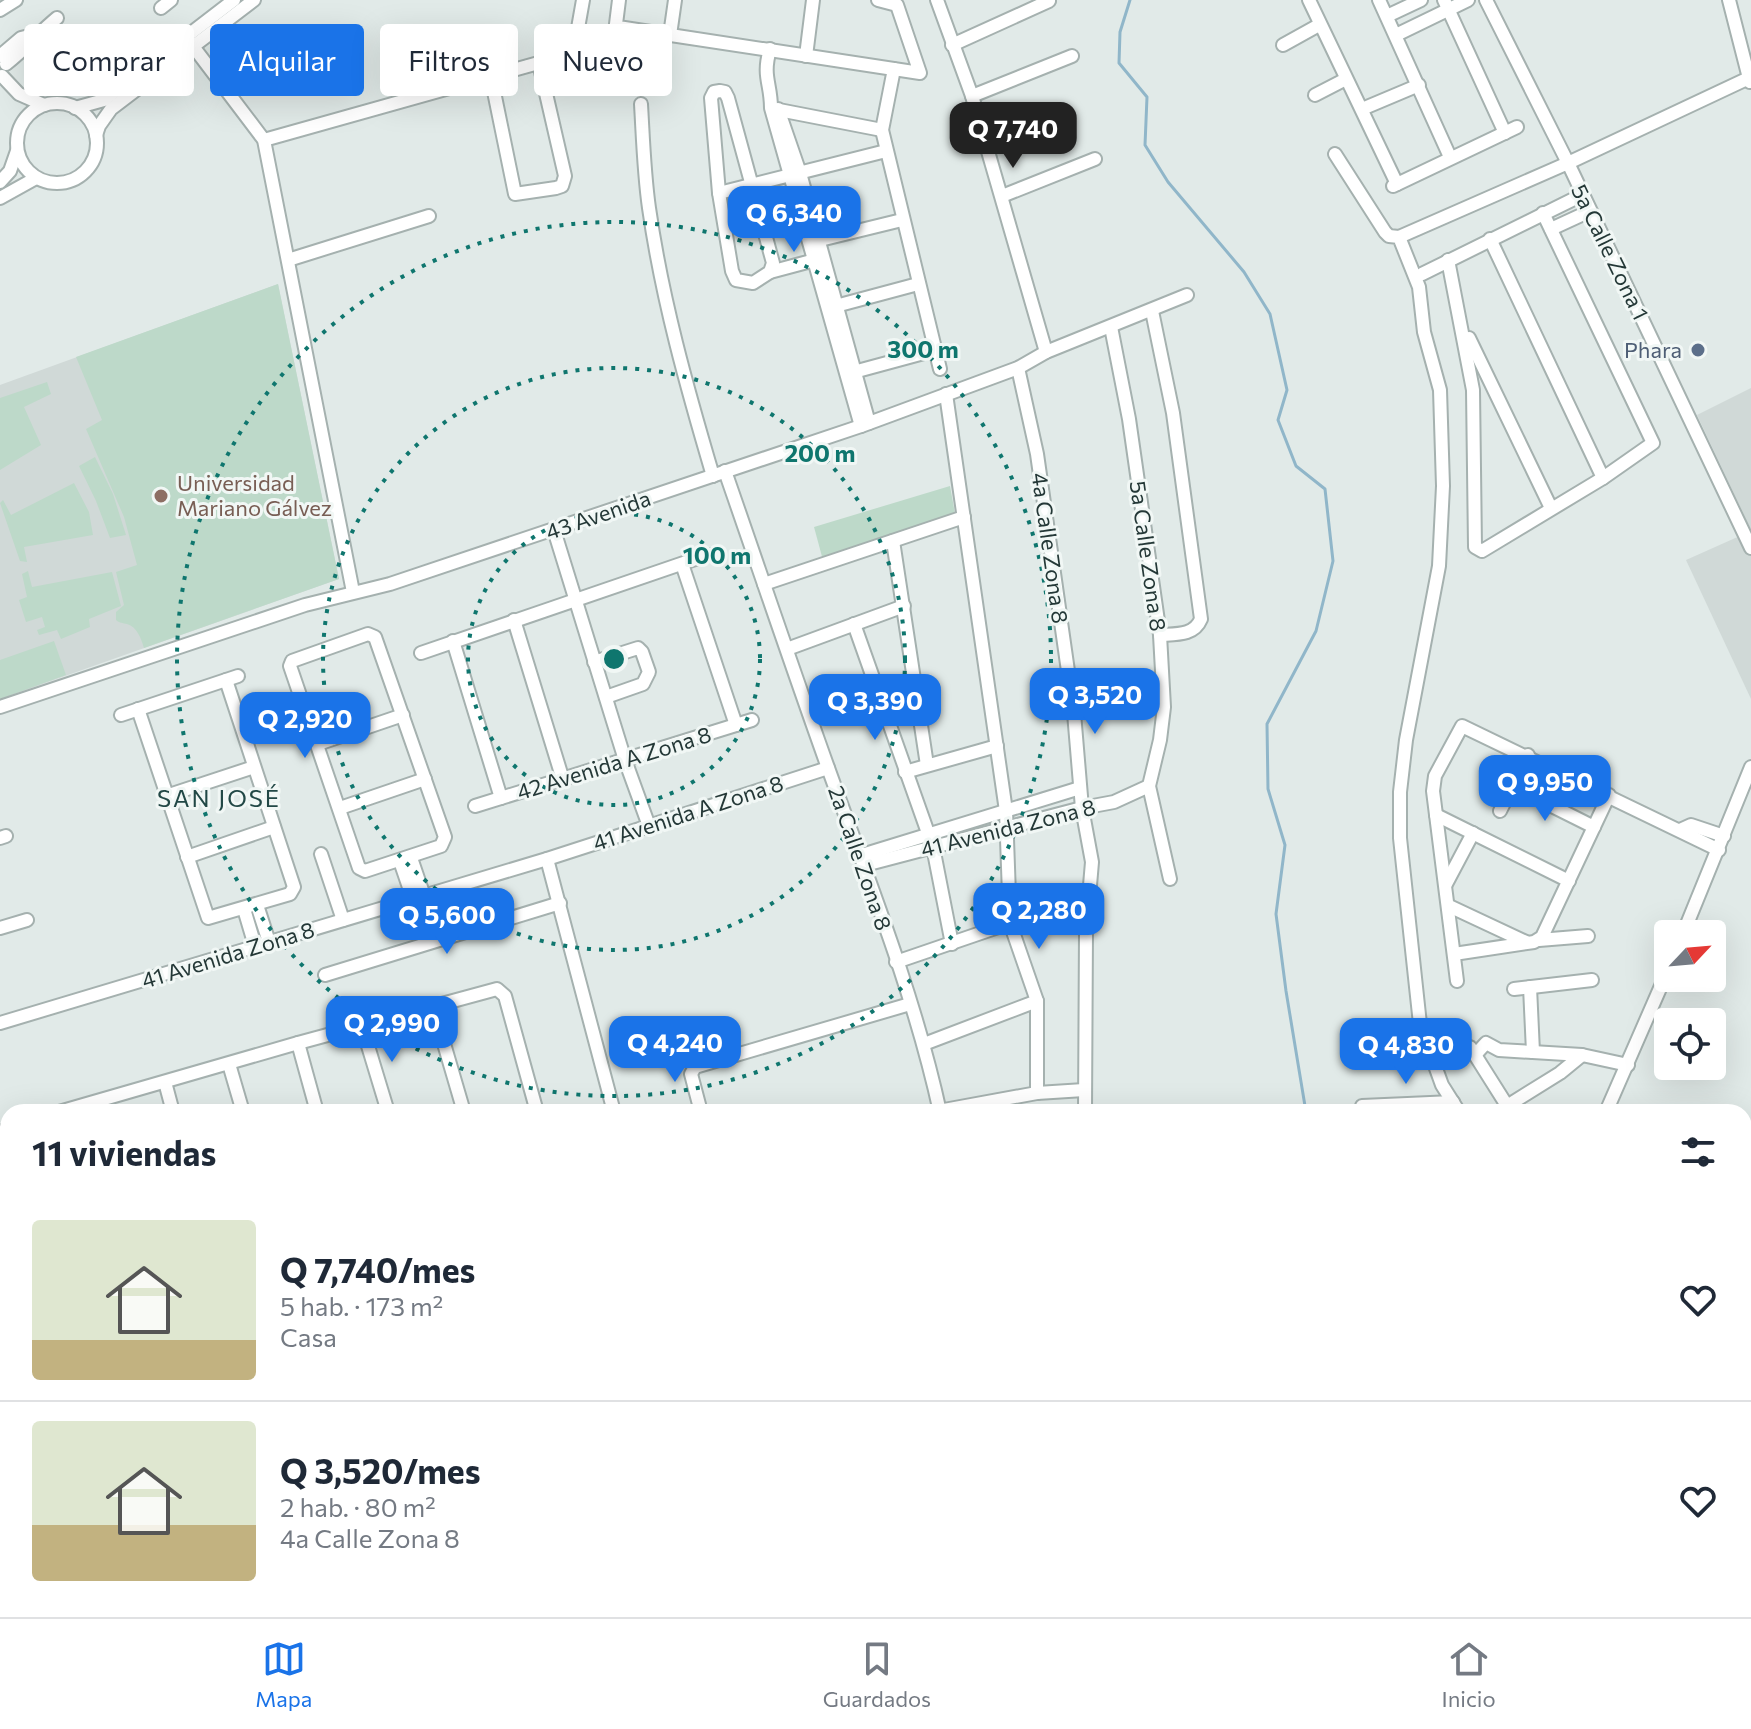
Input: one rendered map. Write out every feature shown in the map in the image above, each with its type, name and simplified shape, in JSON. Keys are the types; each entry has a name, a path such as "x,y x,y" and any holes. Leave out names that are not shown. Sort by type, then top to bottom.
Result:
{"street":[{"path":"0,10 16,0"},
{"path":"194,38 234,0"},
{"path":"194,39 254,0"},
{"path":"578,24 583,0"},
{"path":"616,24 619,0"},
{"path":"672,24 675,0"},
{"path":"806,56 813,0"},
{"path":"672,35 919,74 921,72 897,5 878,0"},
{"path":"937,0 972,96 1046,352"},
{"path":"1309,0 1362,109 1394,186 1511,130 1446,5"},
{"path":"1379,0 1450,157"},
{"path":"1387,16 1421,0"},
{"path":"1396,35 1446,5 1468,0"},
{"name":"5a Calle Zona 1","path":"1486,0 1568,163 1751,548"},
{"path":"1335,154 1385,232 1399,237 1750,80 1729,0"},
{"path":"952,45 1049,1"},
{"path":"23,121 19,94 2,66 29,47 37,34 57,18"},
{"path":"1283,45 1319,25"},
{"path":"194,47 264,140 353,592"},
{"path":"770,49 766,80 775,105 775,123 795,174 865,424"},
{"path":"972,96 1072,56"},
{"path":"894,69 882,130 940,369"},
{"path":"1315,95 1346,79"},
{"path":"1362,109 1419,85"},
{"path":"770,272 773,263 728,98 725,92 714,92 711,98 719,193 736,280 753,283 770,272 815,260"},
{"path":"19,94 44,105"},
{"path":"75,108 110,96"},
{"path":"17,151 24,166 36,178 50,183 66,183 80,176 93,158 96,135 104,116 126,96"},
{"path":"264,140 423,96"},
{"path":"495,96 515,194 562,186 565,176 547,96"},
{"path":"0,182 10,171 23,121 32,111 44,105 60,103 75,108 92,124 96,135"},
{"name":"2a Calle Zona 8","path":"641,104 649,208 680,358 719,473 764,584 828,768 864,860 924,1044 935,1104"},
{"path":"775,105 882,130"},
{"path":"719,193 886,151"},
{"path":"1002,196 1095,159"},
{"path":"0,198 36,178"},
{"path":"1422,274 1582,195"},
{"path":"1558,206 1566,222"},
{"path":"1551,229 1590,211"},
{"path":"1448,260 1473,390 1475,547 1482,551 1603,478 1653,443 1543,213"},
{"path":"288,260 429,216"},
{"path":"814,241 902,220"},
{"path":"1399,237 1419,287 1424,332 1440,390 1443,486 1439,566 1406,740 1399,805 1400,838 1420,1024 1442,1085 1454,1104"},
{"path":"1490,239 1603,478"},
{"path":"814,241 815,260 833,306"},
{"path":"833,306 918,284"},
{"name":"43 Avenida","path":"0,707 291,609 390,584 865,424 1018,368 1046,352 1187,295"},
{"path":"1152,311 1173,413 1201,619 1193,630 1160,635"},
{"path":"1462,325 1551,508"},
{"name":"5a Calle Zona 8","path":"1111,327 1129,419 1160,635 1164,707 1149,786 1170,879"},
{"path":"850,373 935,350"},
{"name":"4a Calle Zona 8","path":"1018,368 1037,454 1077,735 1082,808 1092,862 1086,932 1085,1104"},
{"path":"946,394 1008,827 1010,923 1037,1001 1037,1093"},
{"path":"764,584 964,517"},
{"path":"554,530 625,760 649,826"},
{"path":"893,541 927,765"},
{"path":"421,653 707,555"},
{"path":"682,564 736,725"},
{"path":"787,649 904,606"},
{"path":"514,620 563,780"},
{"path":"854,624 933,847 952,944"},
{"path":"368,634 375,637 403,715 445,837 444,842 441,846 406,859 365,871 359,868 290,663 368,634"},
{"path":"453,641 501,798"},
{"path":"594,662 638,648 649,672 643,684 606,697"},
{"path":"121,715 138,709 232,678 254,767 293,892 208,918 138,709"},
{"path":"318,744 403,715"},
{"name":"42 Avenida A Zona 8","path":"475,806 752,720"},
{"path":"1457,981 1433,791 1435,776 1462,726 1528,755 1719,850"},
{"path":"905,772 997,746"},
{"path":"1500,811 1528,755"},
{"path":"166,796 254,767"},
{"path":"1689,920 1751,767"},
{"name":"41 Avenida A Zona 8","path":"547,859 828,768"},
{"path":"340,808 425,779"},
{"name":"41 Avenida Zona 8","path":"864,860 933,847 1114,802 1149,786"},
{"path":"1512,786 1594,827"},
{"name":"41 Avenida Zona 8","path":"864,860 928,833 1080,788"},
{"path":"1533,941 1544,934 1609,795"},
{"path":"1436,815 1569,881"},
{"path":"1680,830 1691,825 1724,836"},
{"path":"187,857 274,827"},
{"path":"1446,884 1473,833"},
{"path":"321,854 343,920"},
{"path":"406,859 419,897"},
{"path":"547,859 612,1104"},
{"name":"41 Avenida Zona 8","path":"0,1023 547,859"},
{"path":"325,975 560,903"},
{"path":"257,905 269,942"},
{"path":"1449,906 1533,941"},
{"path":"244,909 255,946"},
{"path":"0,928 27,920"},
{"path":"896,962 1010,923"},
{"path":"1454,954 1588,936"},
{"path":"1514,989 1592,980"},
{"path":"1530,987 1533,1052"},
{"path":"106,1104 165,1082 493,990 502,991 535,1104"},
{"path":"1610,1104 1659,992"},
{"path":"924,1044 1037,1001"},
{"path":"699,1104 691,1074 695,1067 910,1004"},
{"path":"433,1006 462,1104"},
{"path":"362,1026 386,1104"},
{"path":"298,1043 315,1104"},
{"path":"1506,1104 1475,1056 1486,1043 1499,1050 1582,1055 1628,1065"},
{"path":"1516,1104 1582,1055"},
{"path":"229,1064 241,1104"},
{"path":"165,1082 171,1104"},
{"path":"979,1104 1037,1093 1084,1090"}],"shaded area":[{"name":"Universidad Mariano Gálvez","path":"278,284 339,579 0,699 0,385"},
{"path":"1751,388 1751,530 1697,415"},
{"path":"1742,535 1751,554 1751,699 1686,560"}],"green space":[{"name":"Universidad Mariano Gálvez","path":"278,284 339,579 144,648 130,625 116,620 116,612 124,605 116,572 137,565 124,517 86,429 102,420 76,357"},
{"path":"47,382 51,394 24,407 41,445 0,470 0,398"},
{"path":"95,457 113,494 126,535 110,538 79,466"},
{"path":"74,483 89,512 93,535 24,547 27,562 20,561 0,503 3,500 11,515"},
{"path":"950,486 956,519 824,564 814,527"},
{"path":"28,571 32,587 112,572 121,606 89,619 90,627 61,639 57,630 39,635 37,630 45,627 42,617 26,622 19,600 27,597 22,574"},
{"path":"54,641 66,675 0,699 0,660"}],"waterway":[{"path":"1130,0 1120,32 1119,63 1147,97 1145,145 1168,182 1244,272 1270,314 1287,390 1278,420 1296,466 1325,489 1333,561 1316,631 1267,724 1268,789 1285,845 1276,914 1305,1104"}],"place":[{"name":"Phara","path":"1698,350"},
{"name":"Universidad Mariano Gálvez","path":"161,496"}],"district":[{"name":"SAN JOSÉ","path":"219,799"}]}
